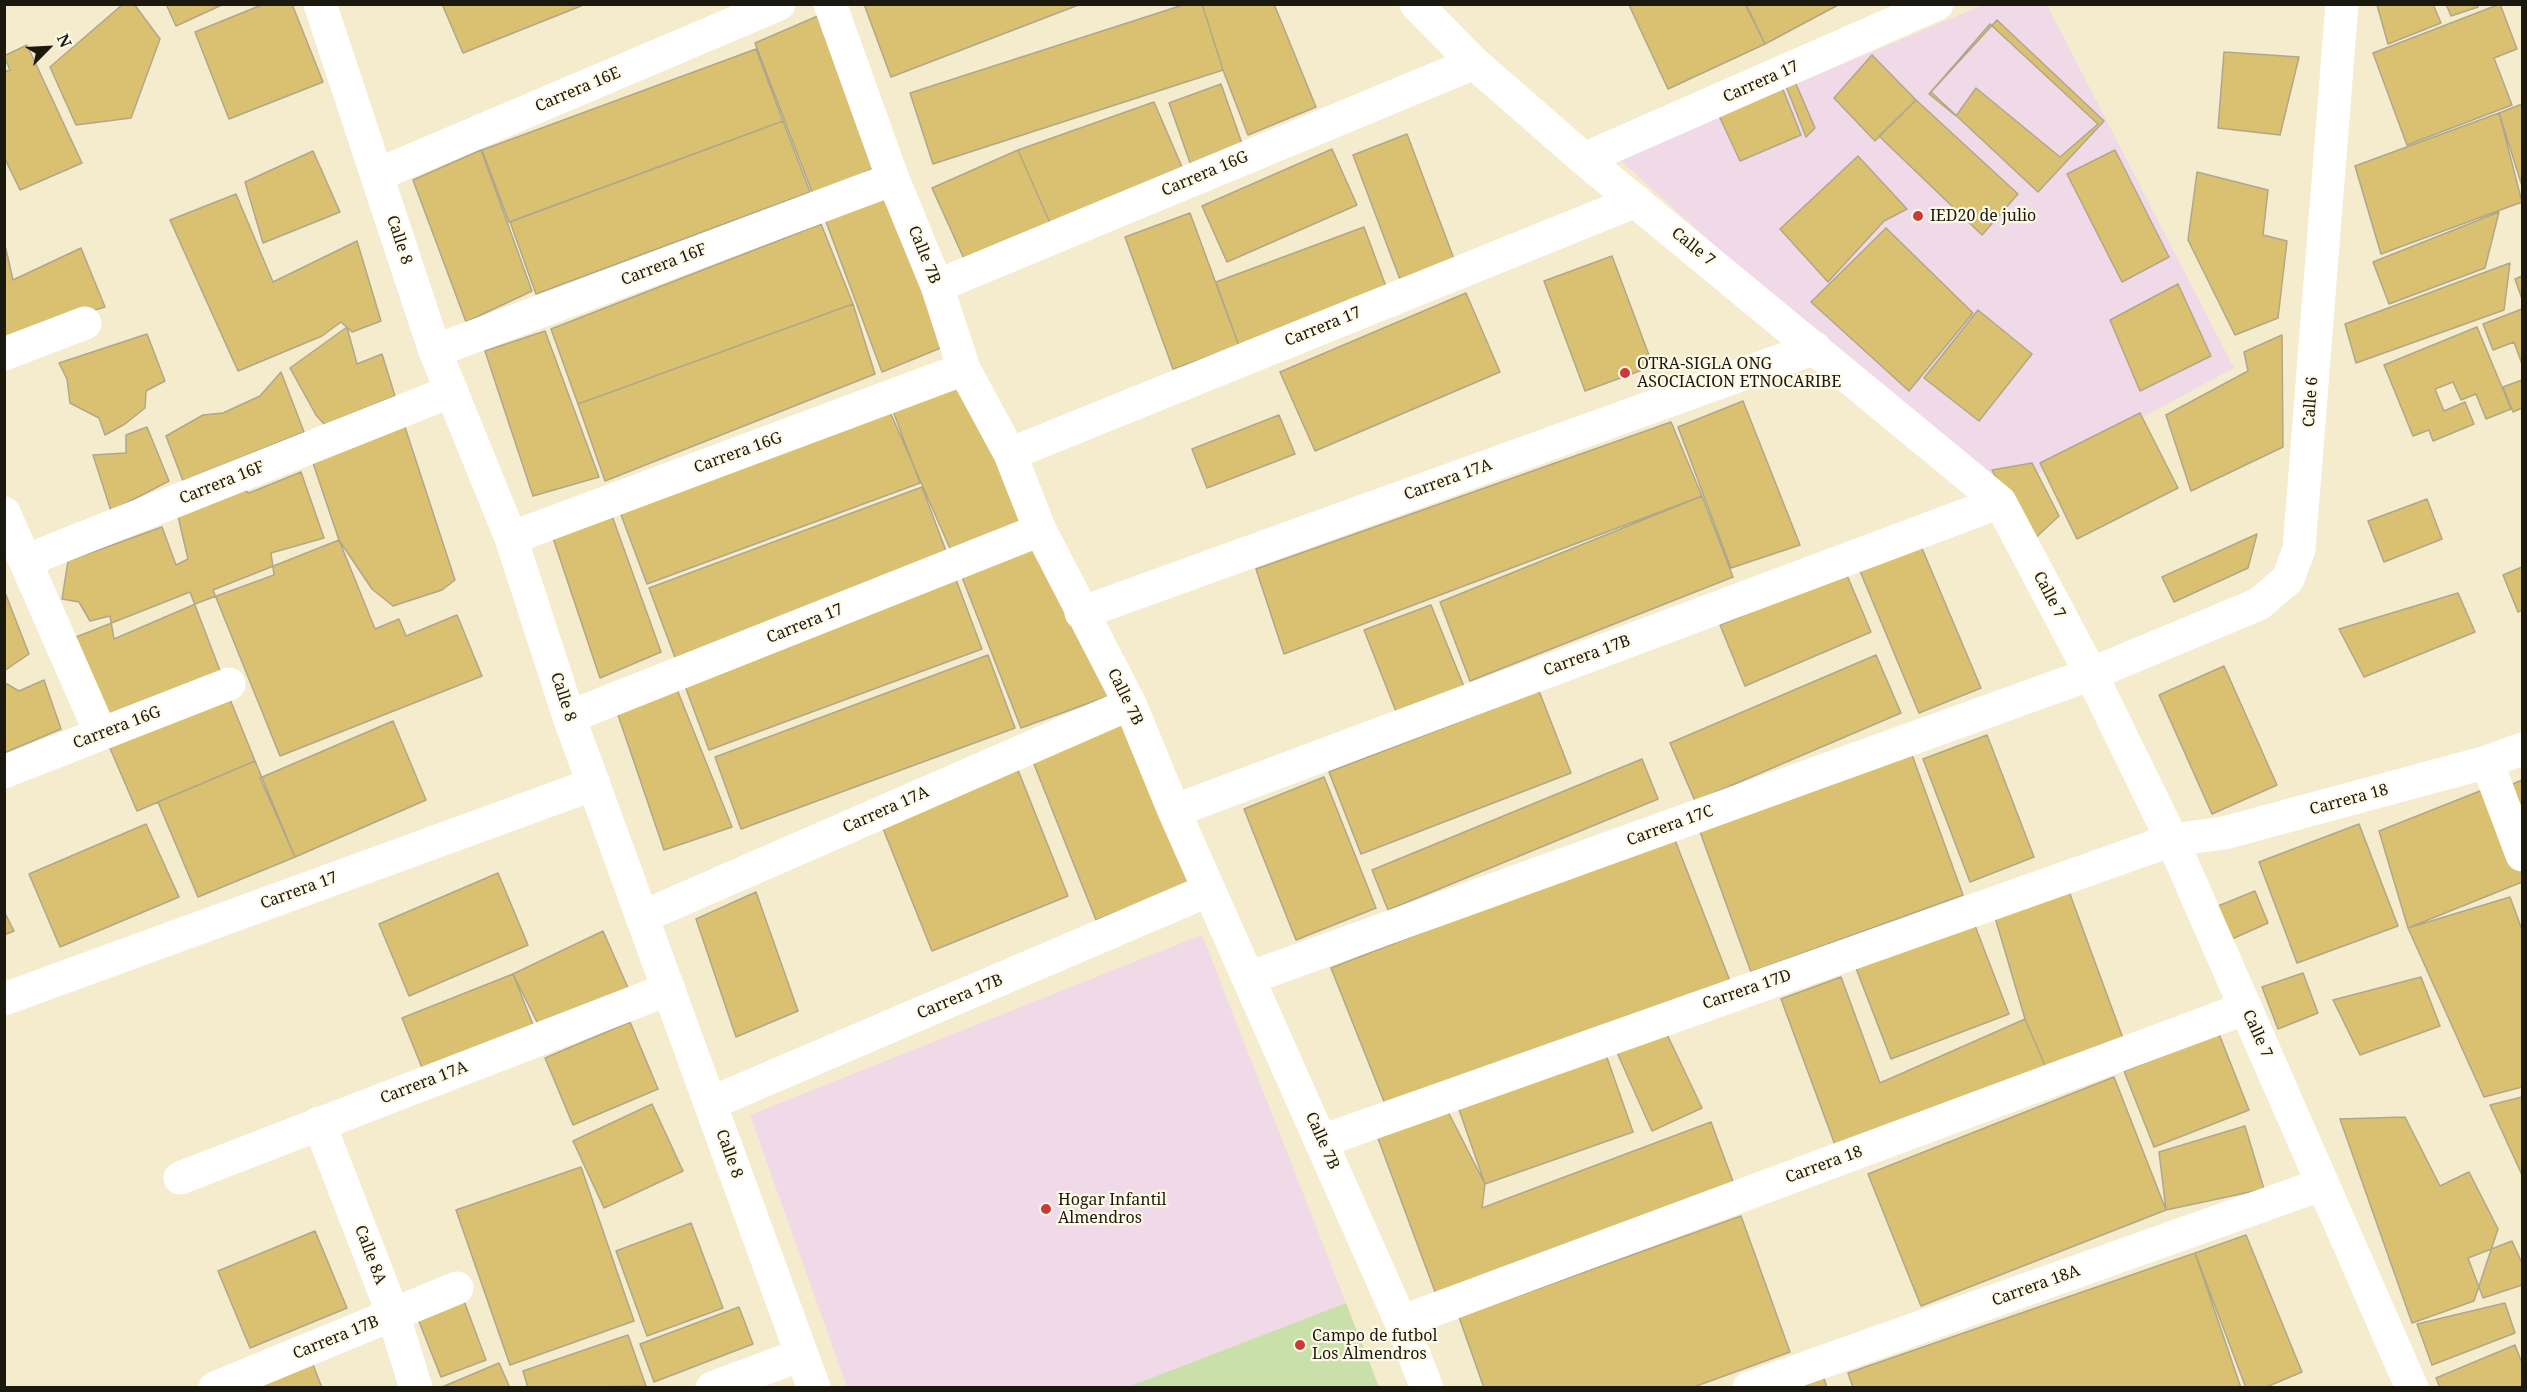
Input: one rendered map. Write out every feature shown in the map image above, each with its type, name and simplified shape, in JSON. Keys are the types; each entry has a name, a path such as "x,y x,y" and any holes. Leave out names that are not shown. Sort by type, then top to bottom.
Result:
{"street":[{"name":"Calle 8","path":"320,4 435,351 511,538 569,717 814,1388"},
{"name":"Carrera 16E","path":"377,175 779,4"},
{"name":"Calle 7B","path":"830,4 892,179 937,286 964,369 1010,454 1040,530 1081,613 1130,704 1174,811 1401,1322 1427,1388"},
{"name":"Calle 7","path":"1416,4 1474,63 1584,159 2000,502 2091,674 2172,840 2323,1184 2407,1386"},
{"name":"Carrera 17","path":"1584,159 1937,4"},
{"name":"Calle 6","path":"2091,674 2259,604 2288,579 2299,549 2342,4"},
{"name":"Carrera 16G","path":"937,286 1474,63"},
{"name":"Carrera 16F","path":"435,351 892,179"},
{"name":"Carrera 17","path":"1010,454 1636,201"},
{"path":"4,354 85,323"},
{"name":"Carrera 17A","path":"1081,613 1815,348"},
{"name":"Carrera 16G","path":"511,538 964,369"},
{"name":"Carrera 16F","path":"25,561 452,391"},
{"name":"Carrera 17B","path":"1174,811 2000,502"},
{"path":"4,513 101,734"},
{"name":"Carrera 17","path":"569,717 1040,530"},
{"name":"Carrera 17C","path":"1250,978 2091,674"},
{"name":"Carrera 16G","path":"4,772 230,684"},
{"name":"Carrera 17A","path":"642,917 1130,704"},
{"name":"Carrera 18","path":"2172,840 2224,833 2487,762 2523,749"},
{"path":"2487,762 2523,855"},
{"name":"Carrera 17","path":"4,999 594,784"},
{"name":"Carrera 17D","path":"1322,1141 2172,840"},
{"name":"Carrera 17B","path":"711,1103 1209,890"},
{"name":"Carrera 17A","path":"180,1178 669,989"},
{"name":"Carrera 18","path":"1401,1322 2246,1008"},
{"name":"Calle 8A","path":"319,1124 393,1314 416,1388"},
{"name":"Carrera 18A","path":"1749,1388 2323,1184"},
{"name":"Carrera 17B","path":"215,1388 457,1288"},
{"path":"712,1388 801,1355"}],"shaded area":[{"name":"IED20 de julio","path":"1983,5 2047,5 2234,368 2004,492 1744,272 1619,159"},
{"name":"Hogar Infantil Almendros","path":"1202,935 1346,1303 1135,1387 847,1387 750,1115"}],"green space":[{"name":"Campo de futbol Los Almendros","path":"1346,1303 1379,1387 1128,1387"}],"building":[{"path":"123,4 134,4 160,39 131,118 76,125 50,67"},
{"path":"166,4 224,4 176,26"},
{"path":"264,4 292,4 323,82 229,119 195,32"},
{"path":"442,4 586,4 463,53"},
{"path":"864,4 1081,4 891,77"},
{"path":"1186,4 1202,4 1223,70 933,164 910,93"},
{"path":"1202,4 1274,4 1316,107 1248,135 1223,70"},
{"path":"1745,4 1840,4 1765,44"},
{"path":"1746,4 1765,44 1668,89 1629,5"},
{"path":"2433,4 2441,23 2388,44 2377,5"},
{"path":"2446,4 2477,4 2478,7 2451,16"},
{"path":"2500,4 2517,49 2494,58 2512,105 2407,145 2373,53"},
{"path":"827,12 884,163 814,197 755,43"},
{"path":"1997,20 2104,121 2038,192 1931,92"},
{"path":"1990,24 2098,124 2060,157 1976,88 1956,116 1929,94"},
{"path":"27,45 82,163 20,190 4,157 4,72 10,70 4,56"},
{"path":"756,49 783,121 509,222 482,150"},
{"path":"2224,52 2299,57 2280,135 2218,128"},
{"path":"1872,55 1916,100 1875,141 1834,98"},
{"path":"1778,77 1801,135 1740,161 1714,105"},
{"path":"1793,77 1815,128 1806,137 1784,81"},
{"path":"1221,84 1245,152 1193,171 1169,103"},
{"path":"1916,100 2018,194 1982,235 1879,136"},
{"path":"1154,102 1182,167 1050,223 1018,150"},
{"path":"2522,104 2522,186 2499,113"},
{"path":"2499,113 2522,202 2381,254 2355,166"},
{"path":"783,121 810,192 536,294 510,222"},
{"path":"1407,134 1457,267 1404,290 1353,155"},
{"path":"1332,149 1357,205 1227,262 1202,206"},
{"path":"481,150 532,291 466,322 413,180"},
{"path":"1018,150 1050,223 965,261 932,188"},
{"path":"2115,150 2169,257 2122,282 2067,174"},
{"path":"313,151 340,212 263,243 245,182"},
{"path":"1858,156 1907,209 1884,221 1828,282 1780,229"},
{"path":"2197,172 2268,190 2263,235 2287,241 2278,318 2235,335 2188,240"},
{"path":"236,194 273,282 357,241 381,321 352,332 341,322 322,336 238,371 170,220"},
{"path":"889,195 948,345 882,372 825,219"},
{"path":"2499,212 2485,268 2389,304 2373,262"},
{"path":"1190,213 1239,346 1173,369 1125,237"},
{"path":"821,224 853,304 578,404 551,329"},
{"path":"1364,227 1388,292 1239,346 1216,282"},
{"path":"1886,228 1973,313 1909,391 1811,302"},
{"path":"4,241 13,280 81,248 105,307 4,337"},
{"path":"1612,256 1653,366 1585,391 1544,281"},
{"path":"2510,263 2504,310 2356,363 2345,324"},
{"path":"2522,276 2522,299 2515,279"},
{"path":"2178,284 2211,356 2140,391 2110,320"},
{"path":"1466,293 1500,372 1315,451 1280,372"},
{"path":"853,304 875,374 605,481 578,404"},
{"path":"2522,309 2522,364 2514,342 2493,350 2483,324"},
{"path":"1978,310 2032,354 1979,421 1924,378"},
{"path":"347,327 357,364 382,354 395,396 325,425 316,415 290,368"},
{"path":"2477,327 2511,409 2486,419 2476,394 2461,400 2453,382 2435,389 2444,411 2465,402 2474,424 2433,441 2429,430 2413,436 2384,365"},
{"path":"545,331 599,477 533,496 485,351"},
{"path":"147,334 165,381 146,391 145,408 125,424 105,435 99,418 70,403 67,379 59,363"},
{"path":"2282,335 2283,447 2191,491 2166,415 2248,371 2244,352"},
{"path":"281,372 304,432 183,481 166,436 203,415 223,413 260,396"},
{"path":"963,376 1032,523 952,553 887,405"},
{"path":"2522,380 2522,408 2513,412 2503,387"},
{"path":"1743,401 1800,545 1731,568 1678,427"},
{"path":"893,411 920,483 647,584 620,512"},
{"path":"2140,413 2178,488 2077,539 2040,463"},
{"path":"1279,415 1295,454 1207,488 1192,449"},
{"path":"1671,422 1702,496 1284,654 1256,569"},
{"path":"404,424 455,580 442,590 393,606 372,589 339,540 313,463"},
{"path":"147,427 169,481 111,511 93,455 126,453 126,435"},
{"path":"2032,463 2059,516 2030,543 1992,470"},
{"path":"301,472 324,538 271,553 274,575 200,602 114,639 110,616 90,621 79,602 62,599 68,561 162,527 176,565 188,559 177,512 238,487 249,493"},
{"path":"922,487 949,559 676,660 649,588"},
{"path":"1702,496 1733,577 1470,681 1440,602"},
{"path":"2427,499 2442,539 2384,562 2368,521"},
{"path":"611,513 661,652 600,678 552,535"},
{"path":"2257,534 2248,568 2174,602 2162,577"},
{"path":"1039,538 1111,695 1021,728 960,572"},
{"path":"339,540 375,629 399,619 406,636 457,615 482,676 280,756 213,590"},
{"path":"1921,546 1981,688 1919,713 1860,571"},
{"path":"2522,567 2522,610 2518,612 2503,575"},
{"path":"1846,573 1871,632 1745,686 1720,625"},
{"path":"955,577 982,649 709,750 682,678"},
{"path":"4,590 29,654 4,671"},
{"path":"190,592 222,676 98,724 66,641"},
{"path":"2458,593 2475,632 2364,677 2339,629"},
{"path":"1431,605 1465,689 1397,714 1364,630"},
{"path":"988,655 1015,728 741,829 715,757"},
{"path":"1876,655 1901,713 1695,801 1670,743"},
{"path":"2224,666 2277,785 2212,814 2159,695"},
{"path":"44,680 61,729 4,753 4,685 7,684 19,691"},
{"path":"225,687 255,761 137,811 106,739"},
{"path":"676,687 732,827 664,850 617,712"},
{"path":"1539,691 1571,773 1361,854 1329,772"},
{"path":"1128,713 1199,880 1096,920 1030,754"},
{"path":"393,721 426,800 295,857 260,778"},
{"path":"1987,735 2034,857 1970,882 1923,759"},
{"path":"1911,752 1963,895 1751,972 1699,829"},
{"path":"1642,759 1658,799 1388,910 1372,870"},
{"path":"255,761 295,857 198,897 158,802"},
{"path":"1018,770 1068,896 932,951 882,826"},
{"path":"1324,777 1376,908 1296,940 1244,809"},
{"path":"2522,780 2522,838 2508,786"},
{"path":"2485,789 2522,874 2522,882 2408,928 2379,831"},
{"path":"146,824 179,897 60,947 29,874"},
{"path":"2359,824 2398,926 2297,963 2259,862"},
{"path":"1673,835 1730,981 1389,1114 1331,968"},
{"path":"498,873 528,945 409,996 379,924"},
{"path":"2067,886 2128,1052 2050,1077 2025,1019 1994,914"},
{"path":"2255,891 2268,923 2232,939 2218,906"},
{"path":"756,892 798,1011 736,1037 696,919"},
{"path":"2510,897 2522,930 2522,1087 2484,1097 2408,928"},
{"path":"4,911 14,931 4,935"},
{"path":"1972,918 2009,1014 1891,1059 1854,963"},
{"path":"603,931 629,990 540,1028 513,974"},
{"path":"2303,973 2318,1013 2278,1029 2262,987"},
{"path":"513,974 537,1035 427,1080 402,1018"},
{"path":"1841,977 1880,1083 2025,1019 2050,1077 1838,1153 1781,999"},
{"path":"2421,977 2440,1026 2360,1055 2333,1000"},
{"path":"630,1022 658,1089 573,1125 545,1058"},
{"path":"1663,1026 1702,1108 1652,1131 1615,1048"},
{"path":"2219,1034 2249,1110 2154,1147 2124,1071"},
{"path":"1604,1049 1633,1132 1485,1184 1456,1101"},
{"path":"2114,1077 2166,1210 1921,1306 1868,1174"},
{"path":"2522,1097 2522,1175 2490,1105"},
{"path":"1442,1100 1485,1184 1482,1208 1711,1122 1735,1187 1437,1297 1373,1125"},
{"path":"652,1104 683,1171 604,1208 573,1141"},
{"path":"2405,1117 2440,1186 2469,1172 2498,1229 2474,1301 2412,1323 2340,1119"},
{"path":"2245,1126 2264,1189 2166,1210 2159,1152"},
{"path":"581,1167 634,1321 510,1365 456,1210"},
{"path":"1741,1216 1790,1352 1691,1388 1484,1388 1459,1317"},
{"path":"691,1223 723,1308 647,1336 616,1251"},
{"path":"315,1231 347,1308 250,1348 218,1271"},
{"path":"2246,1235 2302,1372 2264,1388 2246,1388 2195,1253"},
{"path":"2512,1241 2522,1263 2522,1285 2483,1298 2468,1258"},
{"path":"2195,1253 2241,1388 1853,1388 1848,1373"},
{"path":"464,1301 486,1360 441,1377 418,1319"},
{"path":"2505,1303 2515,1333 2432,1365 2417,1324"},
{"path":"739,1307 753,1344 654,1382 640,1344"},
{"path":"628,1335 646,1386 528,1388 523,1371"},
{"path":"2515,1345 2522,1363 2522,1388 2440,1388 2436,1378"},
{"path":"309,1354 322,1388 260,1388 256,1375"},
{"path":"499,1363 510,1388 442,1387"},
{"path":"1824,1378 1827,1388 1798,1388"}],"place":[{"name":"IED20 de julio","path":"1918,216"},
{"name":"OTRA-SIGLA ONG ASOCIACION ETNOCARIBE","path":"1625,373"},
{"name":"Hogar Infantil Almendros","path":"1046,1209"},
{"name":"Campo de futbol Los Almendros","path":"1300,1345"}]}
